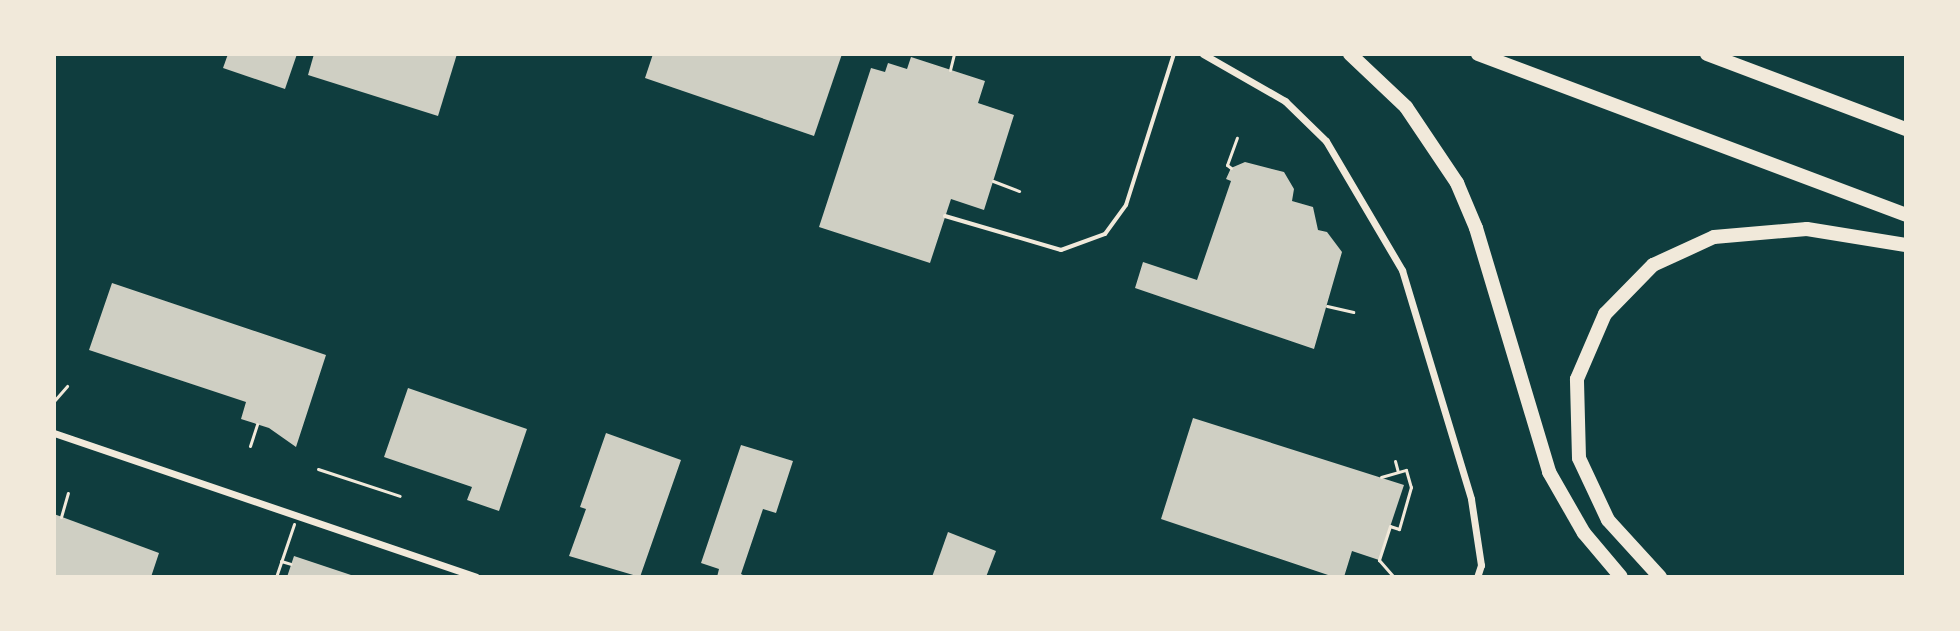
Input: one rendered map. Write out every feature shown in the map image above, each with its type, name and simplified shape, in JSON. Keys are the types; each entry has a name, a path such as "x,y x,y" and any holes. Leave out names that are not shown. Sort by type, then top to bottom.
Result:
{"highway":[{"path":"1350,54 1406,107 1457,183 1476,228 1543,460 1571,515 1621,577"},
{"path":"1478,54 1906,215"},
{"path":"1707,54 1906,129"},
{"path":"1660,577 1608,520 1579,458 1577,379 1605,314 1653,265 1714,237 1807,229 1906,245"}],"street":[{"path":"1203,54 1285,101 1326,141 1402,270 1471,499 1481,565 1477,577"},
{"path":"54,433 476,577"}],"lane":[{"path":"945,216 1061,250 1105,234 1126,205 1174,54"}],"path":[{"path":"950,70 954,54"},
{"path":"1231,168 1227,165 1237,138"},
{"path":"993,181 1019,191"},
{"path":"1327,306 1353,312"},
{"path":"54,401 67,386"},
{"path":"250,446 257,424"},
{"path":"1395,461 1398,472"},
{"path":"318,469 400,496"},
{"path":"1381,477 1406,470 1411,487 1399,529 1390,526 1379,560 1393,576"},
{"path":"61,517 68,493"},
{"path":"276,577 297,515"},
{"path":"281,561 291,564"}],"building":[{"path":"228,54 297,54 285,89 223,68"},
{"path":"314,54 457,54 438,116 308,75"},
{"path":"653,54 842,54 814,136 645,78"},
{"path":"911,57 985,81 978,103 1014,115 984,210 951,199 930,263 819,227 871,68 885,72 888,63 907,69"},
{"path":"1245,162 1284,172 1294,189 1292,201 1313,207 1318,230 1327,232 1342,252 1314,349 1135,288 1143,262 1197,280 1231,181 1226,179 1231,168"},
{"path":"112,283 326,355 296,447 269,428 241,419 246,402 89,350"},
{"path":"408,388 527,429 499,511 467,500 472,487 384,457"},
{"path":"1193,418 1404,485 1379,560 1352,551 1344,577 1334,577 1161,519"},
{"path":"606,433 681,460 640,577 569,556 586,509 580,507"},
{"path":"741,445 793,461 776,513 763,509 741,574 747,577 717,577 719,569 701,563"},
{"path":"54,514 159,553 151,577 54,577"},
{"path":"948,532 996,551 986,577 932,577"},
{"path":"294,556 354,576 354,577 287,577"}]}
